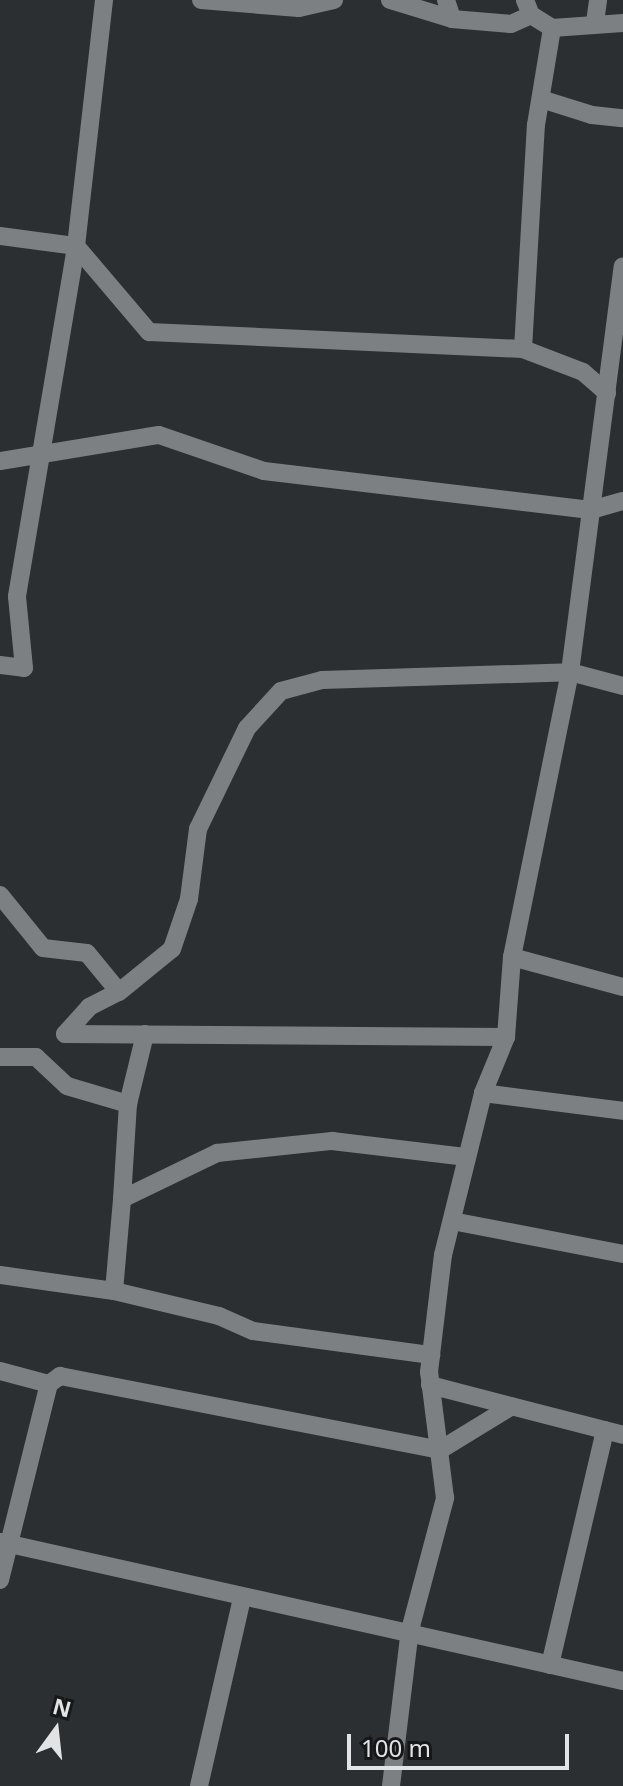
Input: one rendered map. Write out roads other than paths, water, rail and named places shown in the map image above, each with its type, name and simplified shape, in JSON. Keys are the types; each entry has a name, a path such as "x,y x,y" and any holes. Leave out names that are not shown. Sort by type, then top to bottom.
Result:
{"street":[{"path":"0,665 24,668 17,596 76,246 104,0"},
{"path":"201,0 299,8 334,0"},
{"path":"390,0 452,19 511,24 528,8 552,28 595,22 623,23"},
{"path":"446,0 452,19"},
{"path":"595,22 598,0"},
{"path":"523,349 541,99 552,28"},
{"path":"541,99 592,115 623,118"},
{"path":"0,236 76,246 149,332 523,349 583,372 607,393"},
{"path":"391,1786 410,1630 445,1498 430,1385 431,1355 452,1221 467,1157 483,1093 506,1037 512,957 570,672 623,266"},
{"path":"0,461 159,435 264,471 591,510 623,501"},
{"path":"506,1037 65,1034 89,1007 119,992 172,949 189,899 198,829 247,728 281,691 322,680 570,672 623,686"},
{"path":"0,895 43,948 87,953 119,992"},
{"path":"512,957 623,987"},
{"path":"114,1291 128,1104 145,1034"},
{"path":"0,1057 36,1057 67,1086 128,1104"},
{"path":"483,1093 623,1111"},
{"path":"122,1199 217,1153 332,1141 467,1157"},
{"path":"452,1221 623,1254"},
{"path":"0,1275 114,1291 219,1316 253,1331 431,1355"},
{"path":"0,1371 49,1384"},
{"path":"0,1580 5,1542 49,1384 60,1376 77,1376 440,1450 512,1406"},
{"path":"430,1385 618,1432 550,1665"},
{"path":"5,1542 242,1598 410,1630 623,1681"},
{"path":"199,1786 242,1598"}]}
